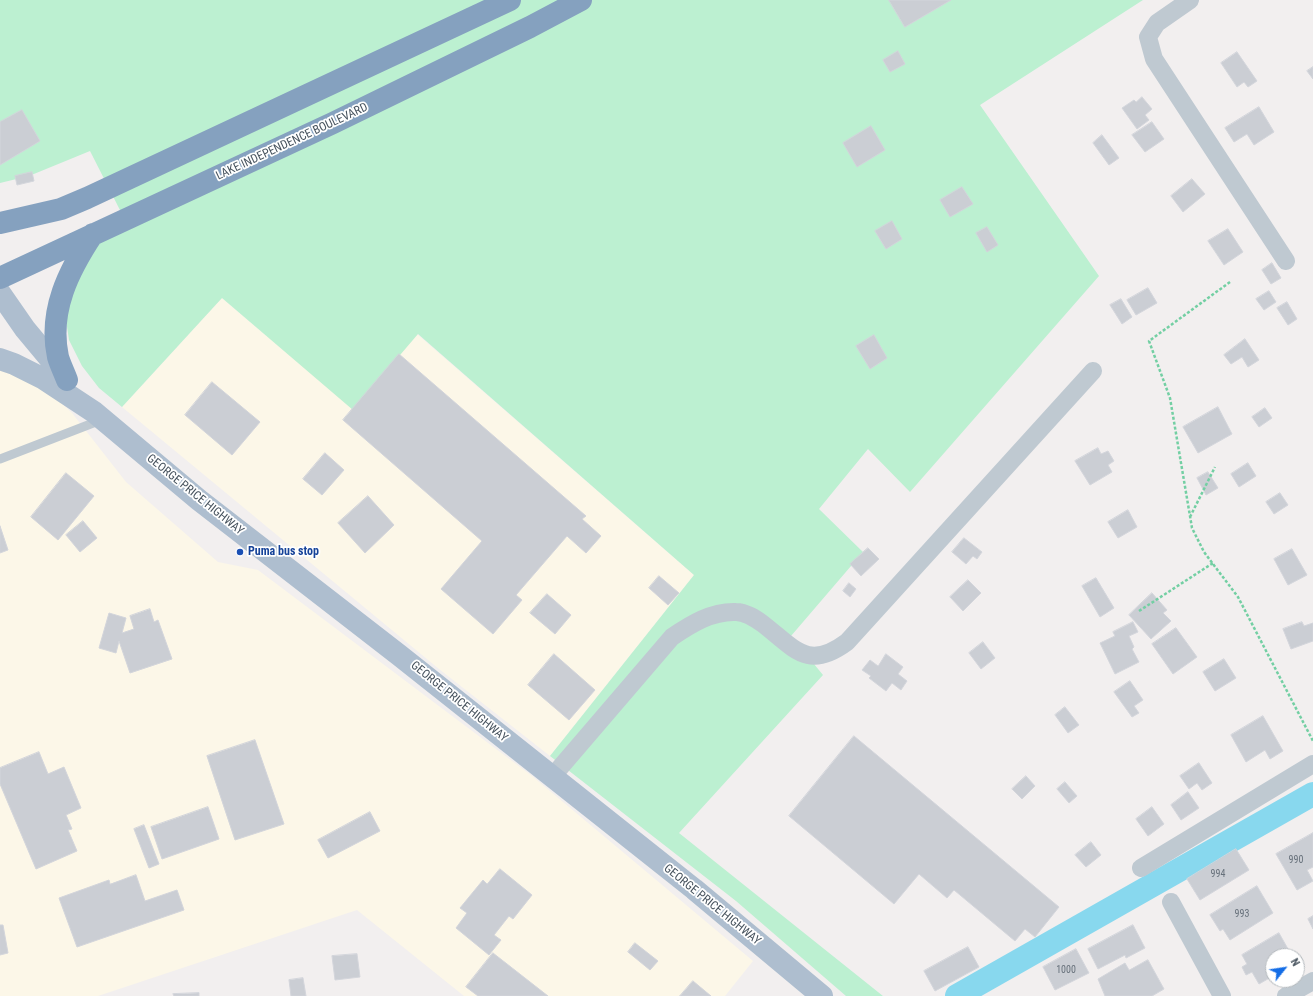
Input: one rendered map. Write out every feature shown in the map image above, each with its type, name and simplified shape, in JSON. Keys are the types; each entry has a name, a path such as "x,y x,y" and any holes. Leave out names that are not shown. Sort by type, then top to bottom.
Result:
{"highway":[{"path":"0,223 48,212 86,198 510,0"},
{"name":"LAKE INDEPENDENCE BOULEVARD","path":"0,278 333,123 530,27 581,0"},
{"path":"67,380 58,358 56,327 59,304 74,263 93,234"}],"main road":[{"name":"GEORGE PRICE HIGHWAY","path":"0,292 25,329 98,416"},
{"name":"GEORGE PRICE HIGHWAY","path":"0,358 44,379 98,416 199,500 399,655 694,889 822,996"}],"street":[{"path":"1190,0 1157,23 1148,37 1154,59 1286,261"},
{"path":"552,777 672,637 689,625 715,614 737,612 755,618 803,655 820,656 834,652 847,642 1094,371"},
{"path":"1141,868 1313,764"},
{"path":"1171,902 1222,996"},
{"path":"1286,996 1313,981"}],"lane":[{"path":"0,459 98,416"}],"path":[{"path":"1230,282 1149,341 1170,398 1192,528 1204,552 1238,597 1313,741"},
{"path":"1190,517 1216,467"},
{"path":"1139,611 1213,563"}],"shaded area":[{"path":"222,298 282,349 417,334 694,575 550,756 439,669 122,407"},
{"path":"0,356 24,368 72,413 126,482 218,562 258,570 532,776 753,961 725,996 464,996 357,910 98,996 0,996"}],"green space":[{"path":"0,0 1143,0 980,105 1099,276 910,492 868,449 819,509 863,552 791,636 823,675 679,833 883,996 846,996 736,901 550,756 694,575 418,334 353,410 222,298 122,407 99,388 82,366 69,340 65,313 83,245 124,218 90,151 29,176 0,183"}],"building":[{"path":"889,0 951,0 905,27"},
{"path":"898,51 905,64 890,72 883,60"},
{"path":"1237,52 1257,81 1248,87 1244,82 1237,87 1221,63"},
{"path":"1313,67 1313,79 1307,71"},
{"path":"1142,97 1152,109 1145,115 1149,120 1137,129 1122,108 1134,100 1136,102"},
{"path":"1259,107 1274,132 1254,145 1247,134 1234,142 1225,128"},
{"path":"22,110 40,141 0,165 0,122"},
{"path":"1152,122 1164,139 1145,152 1132,135"},
{"path":"871,126 885,150 857,167 843,143"},
{"path":"1102,135 1119,158 1109,165 1093,143"},
{"path":"32,172 34,181 17,185 15,176"},
{"path":"1192,179 1205,194 1183,212 1171,196"},
{"path":"962,187 973,204 950,217 940,200"},
{"path":"892,221 902,239 886,249 875,231"},
{"path":"987,227 998,245 987,252 976,233"},
{"path":"1228,229 1243,252 1224,265 1208,241"},
{"path":"1272,263 1281,278 1271,284 1262,270"},
{"path":"1148,288 1157,303 1136,315 1127,300"},
{"path":"1269,291 1276,302 1264,310 1256,299"},
{"path":"1121,299 1132,317 1122,324 1110,305"},
{"path":"1287,302 1297,319 1288,325 1277,308"},
{"path":"874,335 887,358 870,369 856,346"},
{"path":"1245,339 1259,360 1248,367 1242,357 1231,364 1224,355"},
{"path":"399,354 586,516 582,519 601,536 586,553 567,536 516,595 522,600 493,634 441,589 482,541 343,420"},
{"path":"212,382 260,422 232,455 185,415"},
{"path":"1218,407 1232,434 1198,453 1183,427"},
{"path":"1265,408 1272,418 1259,427 1252,417"},
{"path":"1098,448 1101,454 1108,451 1114,461 1108,465 1112,472 1090,485 1075,461"},
{"path":"325,453 344,470 322,495 303,479"},
{"path":"1248,463 1256,476 1239,487 1231,474"},
{"path":"1208,472 1218,488 1206,495 1197,478"},
{"path":"66,473 94,496 58,540 31,517"},
{"path":"1280,493 1288,505 1274,514 1266,502"},
{"path":"368,496 394,525 365,553 338,523"},
{"path":"1128,510 1137,527 1118,538 1108,522"},
{"path":"83,521 97,538 80,552 66,535"},
{"path":"0,526 8,550 0,553"},
{"path":"964,538 982,552 977,559 973,556 966,564 952,552"},
{"path":"868,548 879,559 861,576 850,564"},
{"path":"1292,549 1307,575 1288,585 1274,559"},
{"path":"659,576 679,593 668,605 649,588"},
{"path":"1096,578 1114,608 1100,617 1082,586"},
{"path":"968,580 981,593 963,611 950,597"},
{"path":"849,583 856,589 850,597 843,591"},
{"path":"1152,593 1167,610 1163,613 1171,621 1151,639 1129,615"},
{"path":"547,594 571,615 555,634 530,613"},
{"path":"150,609 154,622 158,620 172,659 130,673 119,641 116,653 99,648 109,613 126,618 122,633 134,629 130,616"},
{"path":"1133,622 1138,632 1129,636 1134,647 1132,649 1139,662 1115,674 1100,643 1115,636 1113,632"},
{"path":"1302,622 1304,626 1313,623 1313,641 1291,649 1283,629"},
{"path":"1176,628 1197,657 1173,674 1152,644"},
{"path":"983,642 995,658 981,669 969,653"},
{"path":"554,654 595,690 569,720 528,685"},
{"path":"886,654 903,667 898,674 907,681 901,690 892,683 886,691 869,678 871,676 862,670 870,660 878,666"},
{"path":"1224,659 1236,678 1215,691 1203,672"},
{"path":"1130,681 1143,700 1134,706 1139,713 1132,717 1114,692"},
{"path":"1065,707 1079,725 1068,733 1055,715"},
{"path":"1263,716 1283,751 1270,759 1265,750 1246,762 1231,735"},
{"path":"854,736 1059,907 1035,937 1025,929 1015,941 954,890 947,898 919,874 894,904 789,816"},
{"path":"255,740 284,824 235,840 207,756"},
{"path":"39,752 48,774 64,767 81,808 66,815 72,829 68,830 77,851 36,869 0,784 0,768"},
{"path":"1199,763 1212,783 1202,790 1197,783 1189,789 1180,776"},
{"path":"1026,776 1035,786 1022,799 1012,789"},
{"path":"1065,782 1077,796 1069,803 1057,789"},
{"path":"1188,792 1199,808 1181,820 1171,805"},
{"path":"208,807 219,839 162,859 151,827"},
{"path":"1152,807 1164,824 1148,836 1136,819"},
{"path":"370,812 380,831 328,858 318,840"},
{"path":"144,825 159,864 149,868 134,829"},
{"path":"1313,833 1313,867 1307,870 1313,881 1297,890 1276,854"},
{"path":"1091,842 1101,855 1086,867 1075,855"},
{"path":"1236,849 1249,870 1200,900 1187,879"},
{"path":"500,869 532,895 513,919 509,916 494,935 501,940 489,955 456,928 467,913 460,908 483,880 487,884"},
{"path":"136,875 145,901 177,890 184,910 77,947 59,898 109,880 110,884"},
{"path":"1257,886 1273,913 1230,940 1223,929 1220,931 1210,915"},
{"path":"1313,916 1313,929 1308,919"},
{"path":"0,925 3,925 8,953 0,955"},
{"path":"1133,925 1145,948 1126,958 1125,955 1098,969 1088,949"},
{"path":"1279,933 1287,948 1265,948 1265,981 1259,984 1252,972 1246,975 1242,967 1247,964 1242,955"},
{"path":"635,943 658,961 650,970 628,952"},
{"path":"968,947 979,967 935,991 924,971"},
{"path":"1076,949 1089,973 1055,990 1043,967"},
{"path":"493,953 548,996 478,996 466,987"},
{"path":"357,954 360,977 335,980 332,956"},
{"path":"1148,960 1164,989 1152,996 1105,996 1098,979 1125,963 1129,970"},
{"path":"303,978 306,996 291,996 289,980"},
{"path":"693,981 711,996 680,996"},
{"path":"199,993 199,996 174,996 173,994"}],"waterway":[{"path":"957,996 1313,794"}],"place":[{"name":"Puma bus stop","path":"240,552"}]}
